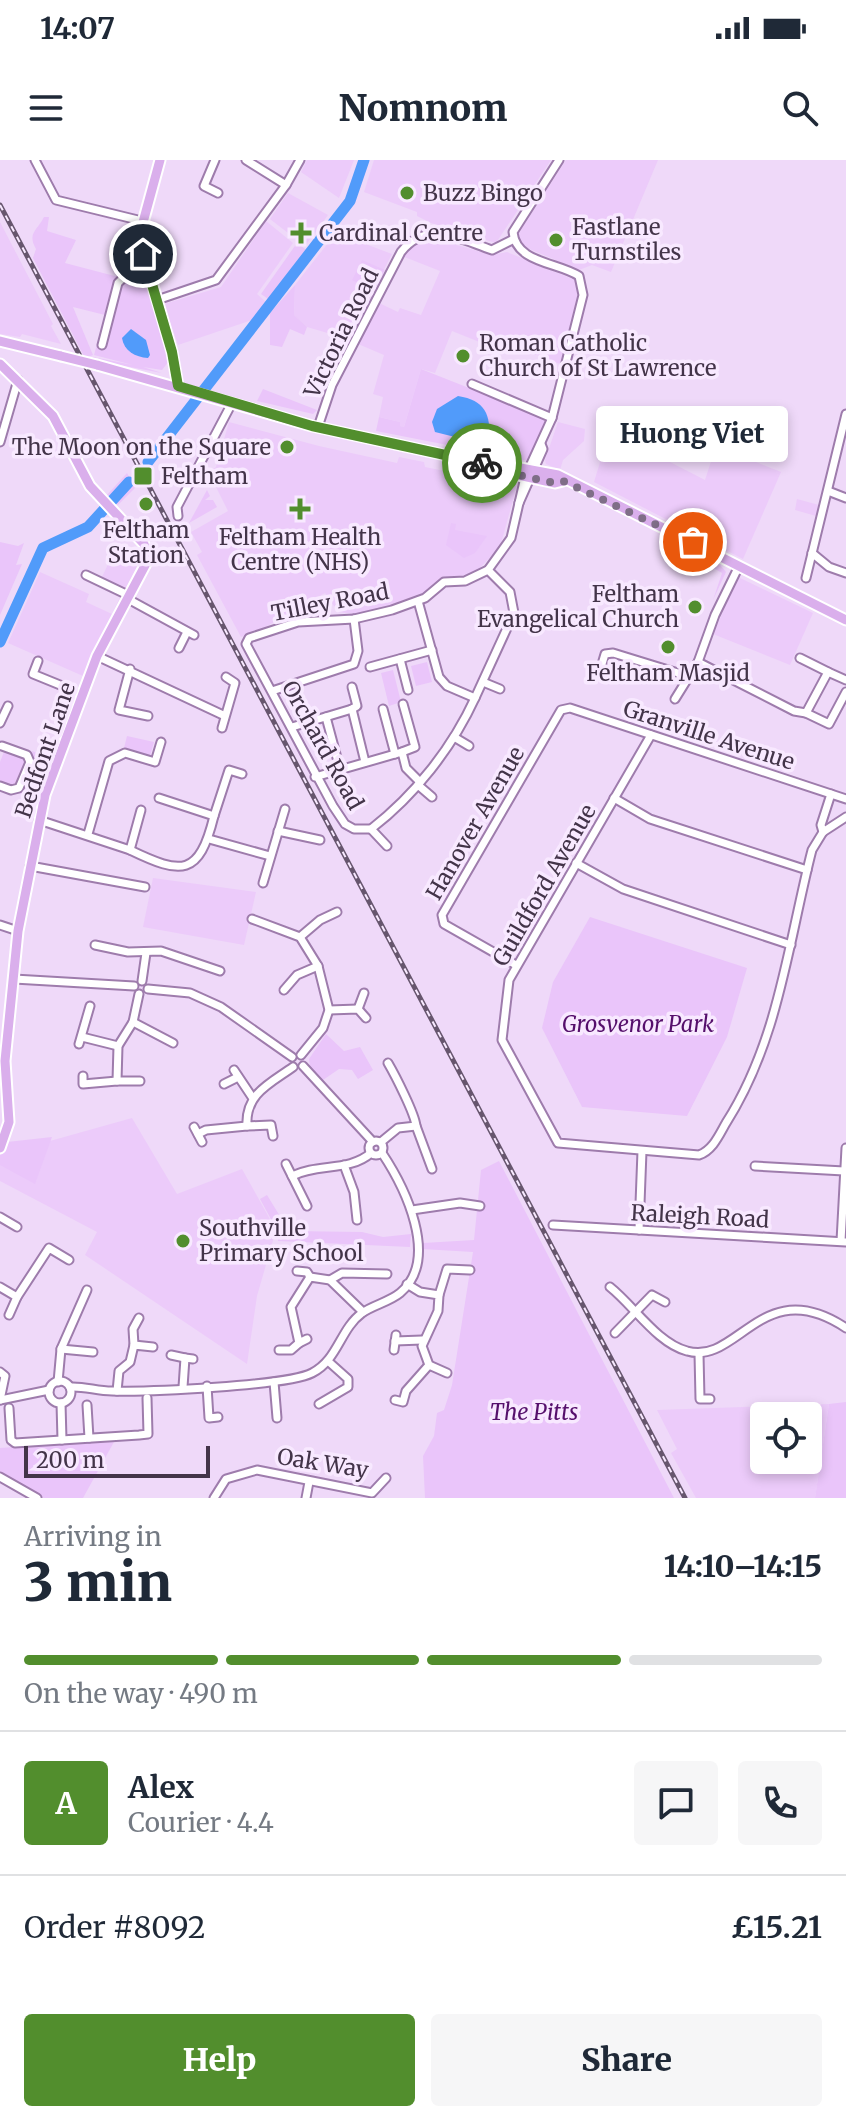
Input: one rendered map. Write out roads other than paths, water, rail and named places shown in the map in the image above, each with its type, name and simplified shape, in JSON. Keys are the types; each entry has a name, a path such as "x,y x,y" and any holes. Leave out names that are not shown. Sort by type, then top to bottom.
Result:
{"main road":[{"path":"160,160 142,221 140,244 178,386"},
{"path":"1,344 178,386 318,427 500,467 504,472 530,473 555,483 563,481 846,620"},
{"path":"1,363 18,380"},
{"name":"Bedfont Lane","path":"0,1148 9,1122 3,1082 4,1025 39,820 78,692 146,567 148,554 144,544 90,486 53,416 18,380"}],"street":[{"path":"35,160 56,200 142,221"},
{"path":"204,186 215,160"},
{"path":"246,160 286,185"},
{"path":"157,300 216,280 286,185 300,160"},
{"path":"488,570 511,538 519,503 552,418 583,295 579,276 524,253 514,239 513,232 559,160"},
{"path":"194,181 218,193"},
{"name":"Victoria Road","path":"318,427 332,385 399,255 415,238 430,233 447,234 492,250 514,239"},
{"path":"102,345 118,283 123,278 133,248 140,244"},
{"path":"0,442 18,380"},
{"path":"472,384 552,418"},
{"path":"178,516 177,507 232,403"},
{"path":"806,578 846,414"},
{"path":"828,491 846,498"},
{"path":"812,553 829,567 846,573"},
{"path":"675,699 698,662 715,615 739,566"},
{"name":"Tilley Road","path":"249,638 298,622 354,619 418,601 444,582 465,581 488,570"},
{"name":"Orchard Road","path":"249,638 247,648 292,727 315,777 345,824 354,829 371,829 419,783 454,737 483,682 514,613 510,592 488,570"},
{"path":"86,575 191,634 179,648"},
{"path":"418,601 444,683 475,698"},
{"path":"272,691 354,664 358,651 354,619"},
{"path":"370,667 432,650"},
{"path":"602,664 605,654 613,653 678,673 686,680"},
{"path":"97,656 223,715"},
{"path":"800,658 846,680"},
{"path":"400,659 408,690"},
{"path":"29,685 38,661"},
{"path":"698,662 794,711 806,713 831,726 846,692"},
{"path":"130,669 119,710 148,716"},
{"path":"806,713 828,672"},
{"path":"33,674 60,685"},
{"path":"222,728 223,715 235,683 226,677"},
{"path":"483,682 500,689"},
{"path":"292,727 357,706 352,687"},
{"path":"233,690 242,694"},
{"path":"315,777 415,747 403,704"},
{"path":"0,723 8,706"},
{"name":"Granville Avenue","path":"561,710 570,708 846,799"},
{"path":"352,709 365,762"},
{"path":"383,709 406,768 432,797"},
{"name":"Hanover Avenue","path":"516,965 444,924 442,915 561,710"},
{"path":"326,717 340,769"},
{"name":"Guildford Avenue","path":"642,1151 558,1143 502,1040 509,980 516,965 651,735"},
{"path":"454,737 469,746"},
{"path":"88,834 109,761 125,753 155,762 161,742"},
{"path":"0,786 16,789 26,775 28,756 1,746"},
{"path":"39,820 88,834 174,869 188,866 203,854 229,770 242,774"},
{"path":"26,775 49,783"},
{"path":"823,832 821,825 831,794"},
{"path":"159,798 214,816"},
{"path":"614,798 650,819 807,870"},
{"path":"263,883 285,809"},
{"path":"130,850 141,810"},
{"path":"639,1230 642,1151 699,1155 712,1146 744,1095 779,1003 815,843 823,832 846,817"},
{"path":"371,829 387,846"},
{"path":"278,831 316,838 308,848"},
{"path":"209,839 270,856"},
{"path":"576,863 623,889 791,945"},
{"path":"30,866 145,887"},
{"path":"300,937 334,914 335,924"},
{"path":"252,919 300,937 318,966 329,1010 323,1028 301,1055 292,1057"},
{"path":"266,935 269,923"},
{"path":"0,925 18,931"},
{"path":"95,945 146,953 163,951 220,971"},
{"path":"117,1081 118,1046 133,1022 146,953"},
{"path":"281,979 286,988 297,975 318,966"},
{"path":"14,979 190,993 238,1016 292,1057 293,1067"},
{"path":"142,981 148,989"},
{"path":"93,995 94,983"},
{"path":"358,1009 364,993"},
{"path":"90,1006 81,1041 118,1046"},
{"path":"329,1010 358,1009"},
{"path":"358,1009 366,1018"},
{"path":"133,1022 173,1043"},
{"path":"58,1382 70,1387 117,1391 297,1379 329,1362 363,1312 398,1295 407,1284 416,1256 412,1210 377,1142 303,1066 301,1055"},
{"path":"387,1063 412,1110 432,1169"},
{"path":"247,1126 246,1113 252,1097 293,1067 303,1066"},
{"path":"224,1084 236,1073 252,1097"},
{"path":"83,1076 83,1084 140,1081"},
{"path":"198,1134 206,1130 273,1125 273,1136"},
{"path":"371,1153 377,1142 398,1128 416,1126"},
{"path":"843,1241 846,1148"},
{"path":"292,1176 312,1168 344,1165 371,1153 382,1153"},
{"path":"286,1164 307,1206"},
{"path":"344,1165 354,1192 357,1220"},
{"path":"755,1166 844,1171"},
{"path":"412,1210 460,1203 480,1206"},
{"path":"0,1217 17,1227"},
{"name":"Raleigh Road","path":"553,1225 843,1241"},
{"path":"9,1315 45,1246 69,1260"},
{"path":"429,1365 422,1340 438,1311 443,1269 470,1270"},
{"path":"297,1271 330,1280 363,1312"},
{"path":"330,1280 342,1273 387,1274"},
{"path":"279,1350 291,1350 303,1341 291,1307 310,1277"},
{"path":"407,1284 420,1292 439,1295"},
{"path":"0,1287 17,1297"},
{"path":"610,1287 674,1346 699,1354 719,1348 759,1319 783,1312 812,1312 846,1328"},
{"path":"0,1372 5,1376 0,1400 49,1390 58,1382 61,1349 87,1290"},
{"path":"615,1333 652,1295 665,1302"},
{"path":"117,1391 119,1371 130,1362 134,1345 133,1329 139,1318"},
{"path":"395,1342 422,1340"},
{"path":"134,1345 153,1347"},
{"path":"61,1349 93,1352"},
{"path":"699,1354 700,1399"},
{"path":"171,1355 189,1358 183,1387"},
{"path":"319,1404 348,1387 348,1379 329,1362"},
{"path":"429,1365 447,1373"},
{"path":"402,1403 406,1391 429,1365"},
{"path":"274,1382 277,1418"},
{"path":"207,1386 209,1418 218,1417"},
{"path":"61,1403 70,1397 70,1387"},
{"path":"49,1390 52,1400 61,1403"},
{"path":"9,1408 11,1440 15,1443 148,1434 147,1398"},
{"path":"690,1400 710,1399"},
{"path":"61,1403 62,1440"},
{"path":"87,1405 89,1438"},
{"path":"264,1408 276,1408"},
{"name":"Oak Way","path":"214,1498 226,1479 257,1470 372,1493 386,1478"},
{"path":"0,1477 37,1498"},
{"path":"306,1498 309,1482"}],"water":[{"path":"131,329 146,340 148,358 135,355 125,346 122,338"},
{"path":"458,396 475,401 484,410 489,439 483,444 435,432 432,422 437,409"}],"waterway":[{"path":"148,462 350,201 364,160"},
{"path":"0,642 43,548 88,527 129,482"}],"tunnel":[{"path":"60,685 73,690"}],"railway":[{"path":"0,205 685,1498"}],"place":[{"name":"Buzz Bingo","path":"407,193"},
{"name":"Cardinal Centre","path":"301,233"},
{"name":"Fastlane Turnstiles","path":"556,240"},
{"name":"Roman Catholic Church of St Lawrence","path":"463,356"},
{"name":"The Moon on the Square","path":"287,447"},
{"name":"Feltham","path":"143,476"},
{"name":"Feltham Station","path":"146,504"},
{"name":"Feltham Health Centre (NHS)","path":"300,509"},
{"name":"Huong Viet","path":"693,542"},
{"name":"Feltham Evangelical Church","path":"695,607"},
{"name":"Feltham Masjid","path":"668,647"},
{"name":"Southville Primary School","path":"183,1241"}],"park label":[{"name":"Grosvenor Park","path":"638,1024"},
{"name":"The Pitts","path":"534,1412"}]}
